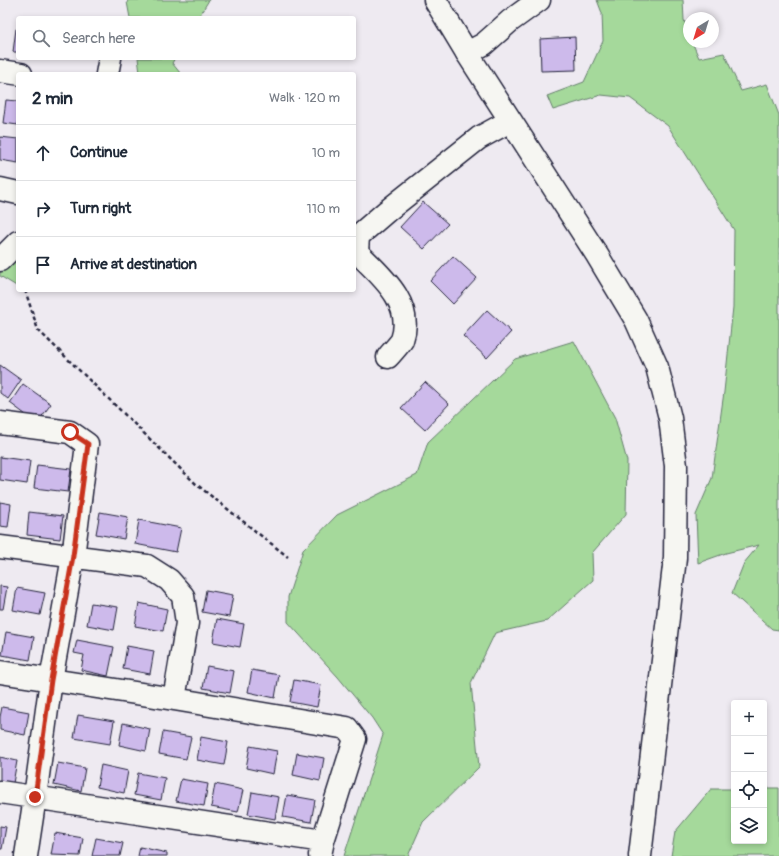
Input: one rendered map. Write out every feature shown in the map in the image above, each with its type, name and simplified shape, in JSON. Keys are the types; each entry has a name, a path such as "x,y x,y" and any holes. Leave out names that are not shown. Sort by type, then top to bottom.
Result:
{"street":[{"path":"435,0 510,121 597,255 636,320 657,367 670,418 676,466 675,558 640,856"},
{"path":"467,53 484,44 510,21 539,0"},
{"path":"107,72 110,60"},
{"path":"0,71 16,73"},
{"path":"388,357 401,340 405,317 396,294 382,276 357,252 358,236 479,138 510,121"},
{"path":"0,190 16,193"},
{"path":"0,260 16,244"},
{"path":"0,423 70,432 88,444 73,556 51,680 26,856"},
{"path":"0,547 147,566 169,580 183,596 187,623 174,699"},
{"path":"0,672 347,728 355,739 321,849 0,792"}],"path":[{"path":"26,292 38,330 196,484 288,557"}],"green space":[{"path":"129,0 209,0 199,16 130,16 127,2"},
{"path":"597,0 683,0 683,48 695,48 699,58 724,53 741,91 767,84 779,115 779,630 772,629 732,593 744,563 759,545 726,553 698,563 696,515 712,478 724,392 733,307 734,230 668,126 630,98 601,95 553,110 547,96 584,82 603,41 602,13"},
{"path":"138,60 174,60 172,63 179,72 140,72"},
{"path":"16,258 16,286 0,276 0,273"},
{"path":"574,341 615,418 627,461 626,514 592,553 593,580 547,621 495,633 471,683 479,767 423,822 408,856 344,856 383,735 372,718 338,677 288,622 288,597 303,550 337,515 417,475 428,442 515,359"},
{"path":"767,788 779,788 779,856 671,856 675,832 711,789 731,789 731,844 767,844"}],"building":[{"path":"16,29 16,52 13,52"},
{"path":"575,37 576,70 541,71 540,39"},
{"path":"6,100 16,101 16,125 3,123"},
{"path":"0,137 16,139 16,163 0,160"},
{"path":"423,202 448,224 424,249 400,227"},
{"path":"453,256 477,278 453,304 430,281"},
{"path":"487,310 511,332 487,358 463,336"},
{"path":"0,365 21,380 8,399 0,393"},
{"path":"425,382 449,404 425,430 401,408"},
{"path":"23,384 51,404 37,423 10,403"},
{"path":"0,457 30,461 27,484 0,480"},
{"path":"37,465 71,469 68,492 34,488"},
{"path":"0,502 11,504 8,527 0,526"},
{"path":"29,512 63,516 60,539 27,535"},
{"path":"100,512 128,517 124,539 96,534"},
{"path":"139,520 181,528 176,552 135,544"},
{"path":"0,586 7,587 3,609 0,609"},
{"path":"17,588 45,593 40,615 13,610"},
{"path":"206,590 233,595 229,617 202,612"},
{"path":"91,603 118,607 114,630 87,625"},
{"path":"139,603 167,609 163,631 135,626"},
{"path":"217,619 244,624 240,647 213,642"},
{"path":"6,632 34,637 30,660 2,655"},
{"path":"77,640 114,647 108,676 81,670 84,655 74,653"},
{"path":"127,646 154,651 150,674 123,669"},
{"path":"207,666 234,671 230,693 203,688"},
{"path":"252,670 279,675 275,698 248,692"},
{"path":"294,680 321,685 317,707 290,702"},
{"path":"2,707 29,712 25,735 0,730"},
{"path":"78,715 114,721 110,744 74,738"},
{"path":"123,723 150,729 146,751 119,745"},
{"path":"163,732 191,737 186,759 159,754"},
{"path":"201,737 228,742 224,765 197,760"},
{"path":"250,746 277,751 273,774 246,768"},
{"path":"297,753 324,758 320,781 293,775"},
{"path":"0,757 17,761 13,783 0,781"},
{"path":"58,763 85,768 81,791 54,785"},
{"path":"101,765 128,771 124,793 97,787"},
{"path":"138,773 165,778 161,800 134,795"},
{"path":"181,779 208,784 204,806 176,801"},
{"path":"215,784 243,790 238,812 211,807"},
{"path":"252,792 279,797 275,819 248,814"},
{"path":"287,795 315,800 311,822 283,817"},
{"path":"0,826 6,827 2,849 0,849"},
{"path":"55,833 83,838 80,856 51,855"},
{"path":"96,838 123,843 120,856 92,856"},
{"path":"140,847 167,853 167,856 138,856"}],"route":[{"path":"35,797 51,680 73,556 88,444 70,432"}]}
